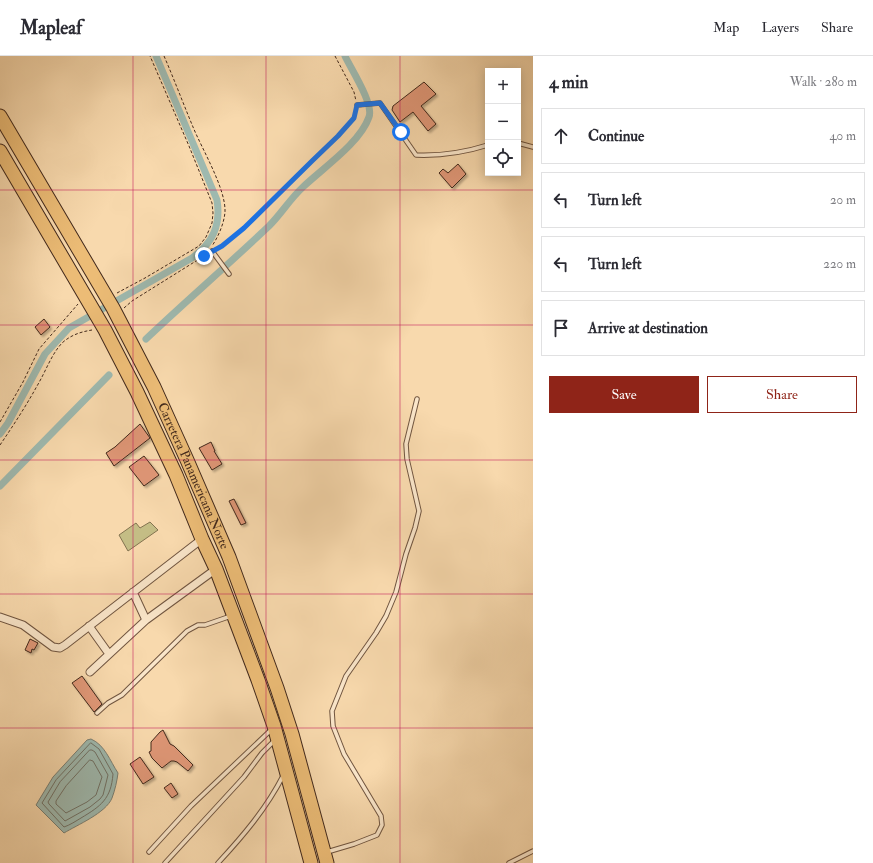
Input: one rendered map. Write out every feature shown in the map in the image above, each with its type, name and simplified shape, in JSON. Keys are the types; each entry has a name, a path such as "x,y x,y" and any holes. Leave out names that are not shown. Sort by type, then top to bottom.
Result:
{"highway":[{"name":"Carretera Panamericana Norte","path":"0,116 113,304 188,460 244,596 275,681 292,734 326,858"},
{"name":"Carretera Panamericana Norte","path":"0,151 102,325 137,392 176,475 234,615 275,732 311,863"}],"street":[{"path":"0,617 23,625 56,648 60,648 202,538"},
{"path":"90,672 146,620 216,569"},
{"path":"133,592 146,620"},
{"path":"89,626 109,654"}],"lane":[{"path":"358,105 380,103 416,155 464,152 485,146"},
{"path":"521,143 533,147"},
{"path":"212,251 229,274"},
{"path":"326,858 354,844 377,835 382,825 381,816 344,754 333,726 332,711 346,676 386,616 396,592 406,554 415,528 419,511 407,459 406,444 417,399"},
{"path":"97,713 108,703 122,695 187,630 198,625 205,625 234,615"},
{"path":"149,852 191,806 275,732"},
{"path":"165,863 244,777 262,753 275,732"},
{"path":"218,863 247,831 272,798 286,771"},
{"path":"509,863 533,851"}],"path":[{"path":"113,304 145,278 199,246 206,237 212,223 212,203 150,56"},
{"path":"164,56 193,127 208,158 223,199 225,212 222,226 213,245 204,256"},
{"path":"113,304 132,301 222,246 244,228 338,136 354,118 358,105 354,92 335,56"},
{"path":"0,422 39,350 50,335 76,308 84,295"},
{"path":"0,446 39,384 48,363 62,344 73,335 96,329 102,325"}],"shaded area":[{"path":"150,522 158,530 128,551 119,535 136,523 140,528"}],"water":[{"path":"91,739 104,749 118,773 114,792 109,803 98,814 64,833 36,805 53,777 87,740"}],"building":[{"path":"424,82 436,94 421,106 436,124 428,131 413,112 400,122 392,110 393,106"},
{"path":"458,164 466,174 452,188 439,173 443,169 448,173"},
{"path":"44,319 50,327 41,335 35,327"},
{"path":"140,424 150,438 114,466 106,453 115,447"},
{"path":"211,442 214,451 222,464 212,470 199,448"},
{"path":"144,456 159,475 144,486 129,467"},
{"path":"234,499 246,523 241,525 229,501"},
{"path":"30,639 38,643 34,650 32,649 31,653 25,650"},
{"path":"82,676 102,704 94,712 72,683"},
{"path":"163,730 170,744 174,746 193,765 188,771 174,761 171,761 162,768 152,758 149,752 151,751 151,742"},
{"path":"140,757 154,777 143,784 130,764"},
{"path":"171,783 178,794 172,798 164,788"}],"waterway":[{"path":"0,434 8,423 45,354 69,328 192,258 205,246 214,233 218,218 217,200 156,56"},
{"path":"146,339 269,226 298,192 340,155 358,136 369,117 370,111 361,86 345,56"},
{"path":"0,486 109,375"}],"route":[{"path":"204,256 222,246 244,228 338,136 354,118 357,105 380,103 401,132"}]}
